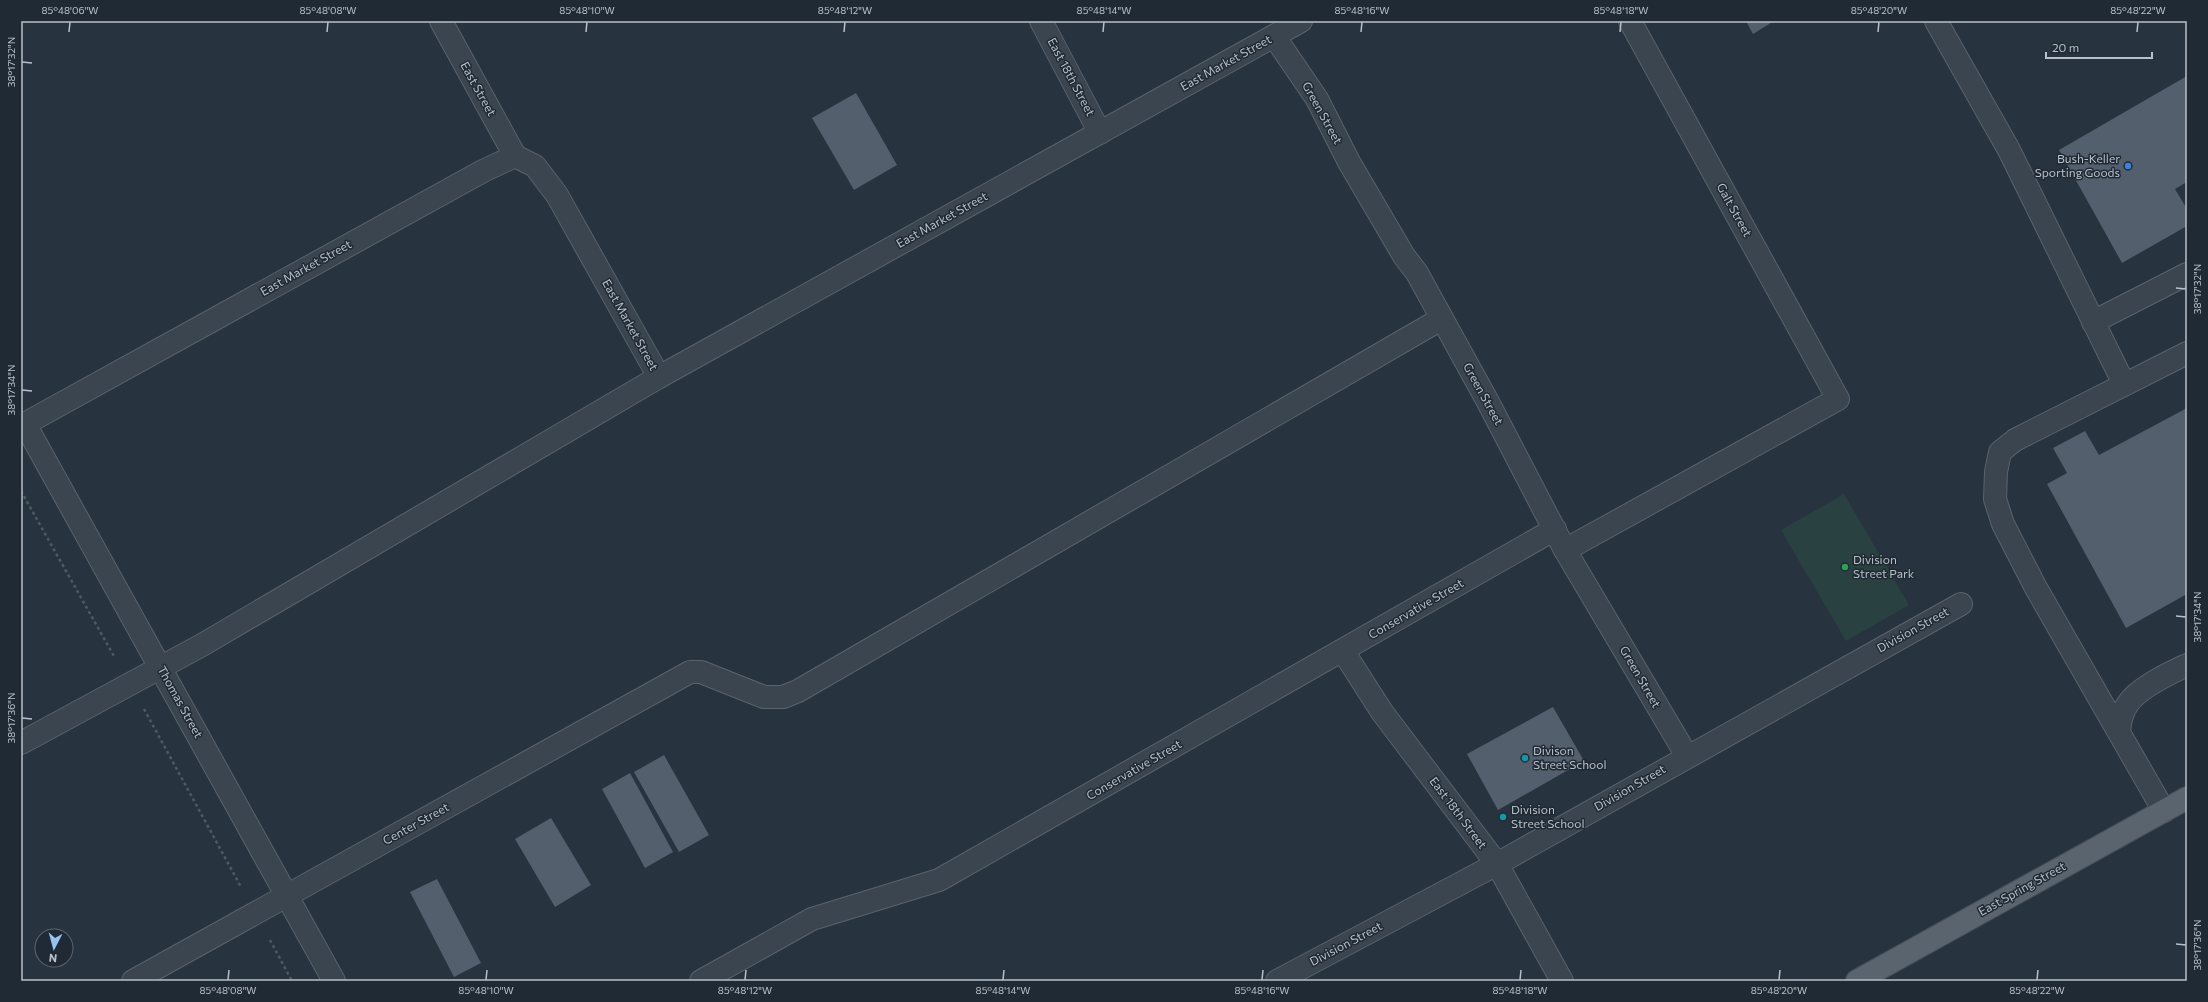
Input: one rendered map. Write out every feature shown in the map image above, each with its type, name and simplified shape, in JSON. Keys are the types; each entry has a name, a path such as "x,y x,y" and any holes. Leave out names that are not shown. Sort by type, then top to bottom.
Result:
{"main road":[{"name":"East Spring Street","path":"1857,981 2187,798"}],"street":[{"name":"East Street","path":"441,21 515,156"},
{"name":"East 18th Street","path":"1041,21 1100,133"},
{"name":"East Market Street","path":"23,425 470,178 515,156 535,166 557,195 660,377 1301,21"},
{"name":"Galt Street","path":"1565,550 1838,399 1630,21"},
{"path":"1936,21 2008,150 2124,384"},
{"name":"Green Street","path":"1274,36 1317,99 1349,162 1404,256 1417,273 1488,402 1565,550 1686,756"},
{"path":"2093,322 2187,274"},
{"name":"Center Street","path":"133,981 690,672 701,672 764,697 783,697 798,691 1441,319"},
{"path":"2164,811 2036,588 2003,524 1995,499 1996,472 2000,452 2015,440 2187,353"},
{"path":"21,744 161,668 660,377"},
{"name":"Thomas Street","path":"23,425 161,668 334,981"},
{"name":"Conservative Street","path":"701,981 812,919 939,880 1555,529"},
{"name":"Division Street","path":"1277,981 1497,864 1686,756 1961,604"},
{"name":"East 18th Street","path":"1343,651 1382,712 1497,864 1562,981"},
{"path":"2119,731 2121,718 2127,704 2133,698 2146,688 2187,665"}],"path":[{"path":"269,938 292,981"}],"green space":[{"name":"Division Street Park","path":"1844,494 1909,605 1846,641 1781,530"}],"building":[{"path":"1746,21 1774,21 1753,34"},
{"name":"Bush-Keller Sporting Goods","path":"2187,76 2187,182 2175,189 2187,209 2187,226 2122,263 2059,150"},
{"path":"856,93 897,165 854,190 812,118"},
{"path":"2187,408 2187,594 2126,628 2047,484 2067,473 2053,448 2085,431 2099,455"},
{"name":"Divison Street School","path":"1553,707 1584,761 1498,810 1467,754"},
{"path":"664,755 709,835 679,852 634,772"},
{"path":"630,773 673,852 645,868 602,789"},
{"path":"551,818 591,885 555,907 515,839"},
{"path":"437,879 481,963 454,977 410,892"}],"place":[{"name":"Bush-Keller Sporting Goods","path":"2128,166"},
{"name":"Division Street Park","path":"1845,567"},
{"name":"Divison Street School","path":"1525,758"},
{"name":"Division Street School","path":"1503,817"}]}
